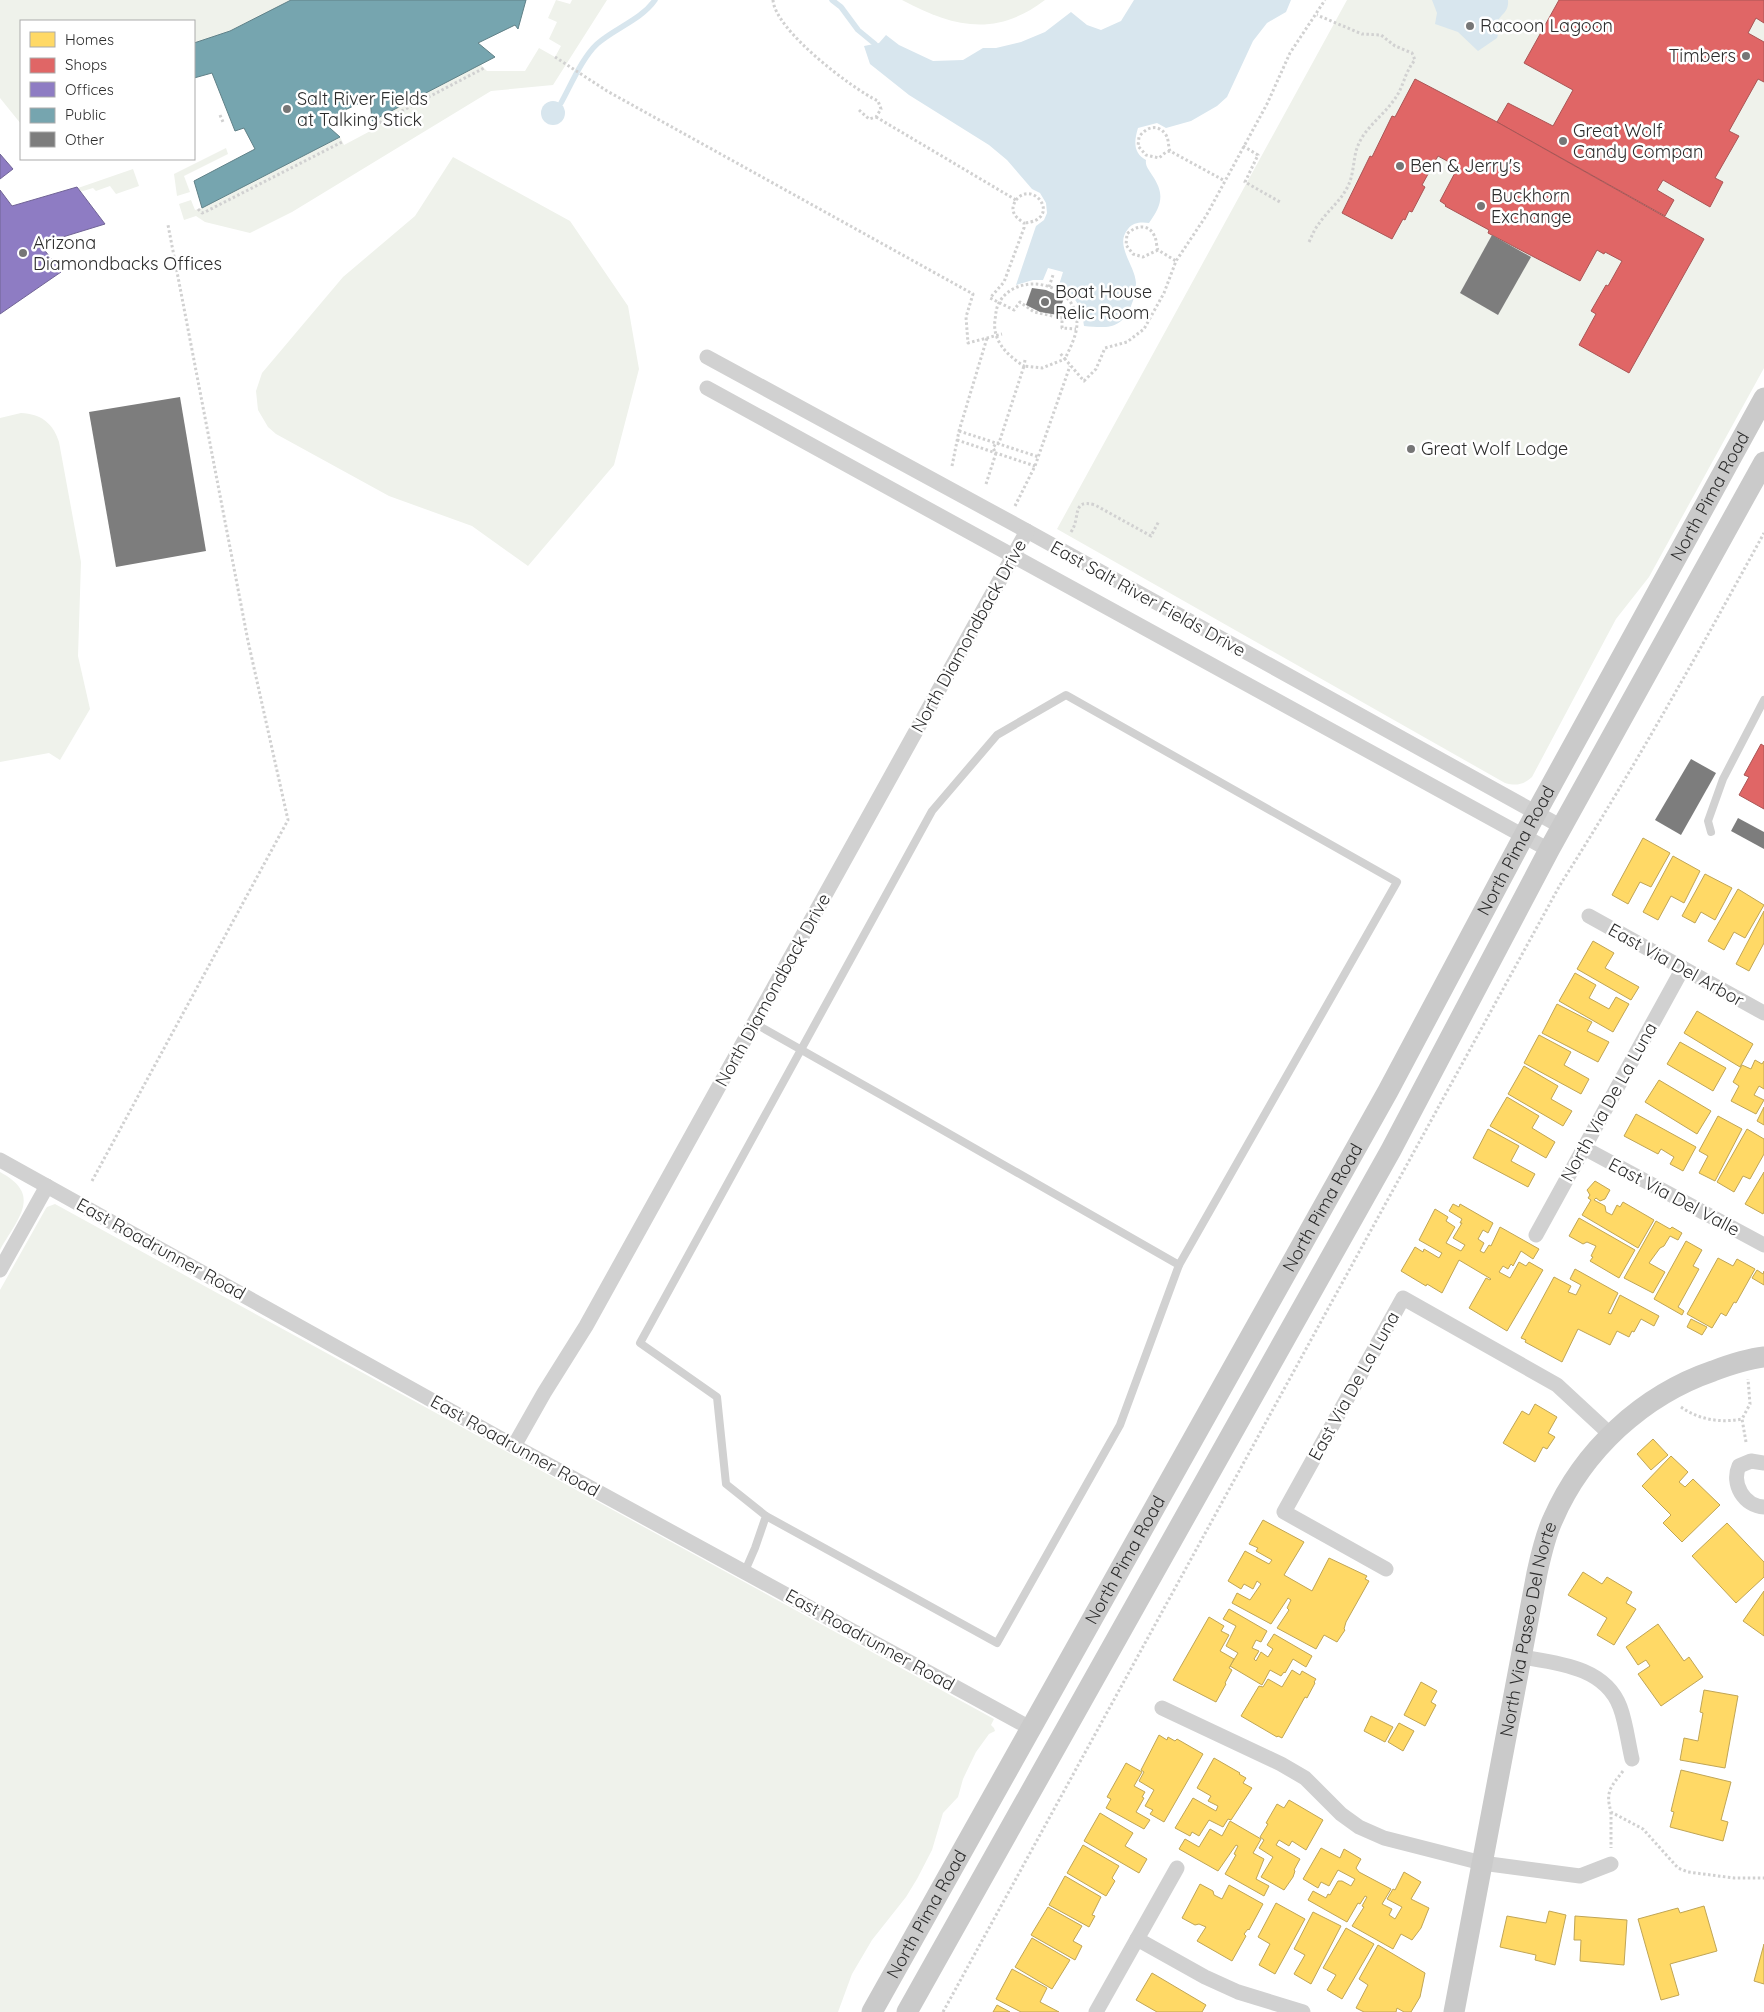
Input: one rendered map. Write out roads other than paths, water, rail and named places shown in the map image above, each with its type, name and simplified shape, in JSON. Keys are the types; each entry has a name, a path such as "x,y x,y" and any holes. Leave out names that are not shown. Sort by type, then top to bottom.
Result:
{"main road":[{"name":"North Pima Road","path":"872,2012 1383,1100 1536,813 1764,398"},
{"path":"1704,508 1732,481 1764,427"},
{"name":"North Pima Road","path":"907,2012 1386,1158 1562,826 1764,462"},
{"name":"North Via Paseo Del Norte","path":"1454,2012 1543,1546 1553,1519 1573,1482 1611,1435 1631,1416 1670,1389 1730,1365 1764,1357"}],"street":[{"name":"East Salt River Fields Drive","path":"707,357 1562,826"},
{"name":"East Salt River Fields Drive","path":"707,388 1549,850"},
{"name":"North Diamondback Drive","path":"514,1446 544,1393 586,1326 1027,531"},
{"name":"East Via Del Arbor","path":"1588,916 1764,1013"},
{"name":"North Via De La Luna","path":"1536,1235 1683,968"},
{"name":"East Via Del Valle","path":"1584,1148 1764,1245"},
{"name":"East Roadrunner Road","path":"0,1160 514,1446 1032,1729"},
{"path":"0,1270 47,1186"},
{"name":"East Via De La Luna","path":"1386,1568 1284,1512 1403,1298 1557,1385 1611,1435"},
{"path":"1764,1463 1751,1461 1739,1466 1736,1482 1740,1494 1751,1502 1764,1507"},
{"path":"1522,1657 1561,1664 1598,1678 1613,1694 1620,1706 1632,1759"},
{"path":"1162,1708 1281,1764 1304,1778 1341,1814 1368,1831 1384,1838 1482,1863 1580,1876 1611,1864"},
{"path":"1096,2012 1177,1868"},
{"path":"1137,1939 1205,1977 1238,1992 1303,2012"}],"lane":[{"path":"1066,695 1397,882 1179,1265 1120,1424 997,1643 766,1516 726,1484 717,1397 640,1343 932,811 997,735 1066,695"},
{"path":"1711,832 1708,821 1722,780 1764,700"},
{"path":"754,1022 1179,1265"},
{"path":"744,1572 766,1516"}],"waterway":[{"path":"561,103 582,64 597,44 643,13 655,0"},
{"path":"832,0 841,7 858,30 875,44"}],"place":[{"name":"Racoon Lagoon","path":"1470,26"},
{"name":"Timbers","path":"1746,56"},
{"name":"Salt River Fields at Talking Stick","path":"287,109"},
{"name":"Great Wolf Candy Compan","path":"1563,141"},
{"name":"Ben & Jerry's","path":"1400,166"},
{"name":"Buckhorn Exchange","path":"1481,206"},
{"name":"Arizona Diamondbacks Offices","path":"23,253"},
{"name":"Boat House Relic Room","path":"1045,302"},
{"name":"Great Wolf Lodge","path":"1411,449"}]}
